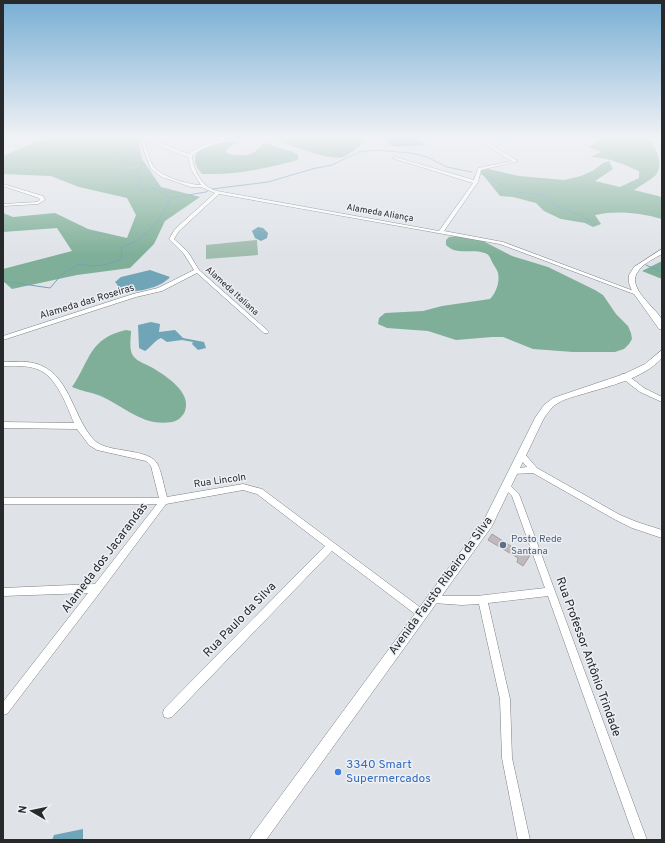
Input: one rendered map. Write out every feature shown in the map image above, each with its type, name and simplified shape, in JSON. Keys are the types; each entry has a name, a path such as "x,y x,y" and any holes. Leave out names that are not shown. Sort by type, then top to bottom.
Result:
{"main road":[{"path":"662,251 640,264 633,271 631,281 636,293 662,327"},
{"name":"Avenida Fausto Ribeiro da Silva","path":"257,840 488,522 539,418 548,405 563,396 585,390 644,369 658,360 662,353"}],"street":[{"name":"Alameda Aliança","path":"164,176 192,186 202,186 217,192 501,243 636,293"},
{"path":"197,176 200,183 209,189"},
{"path":"457,176 476,182"},
{"path":"441,232 476,182 478,176"},
{"path":"3,184 41,197 43,200 38,203 3,206"},
{"name":"Alameda Italiana","path":"217,192 177,230 171,239 193,262 197,270 266,332"},
{"name":"Alameda das Roseiras","path":"3,338 135,295 149,294 162,290 197,270"},
{"name":"Alameda dos Jacarandas","path":"3,364 26,364 40,367 49,373 63,390 79,426 92,443 100,448 148,459 154,465 164,501 3,710"},
{"path":"624,376 642,390 662,400"},
{"path":"3,425 79,426"},
{"path":"521,455 534,470 617,517 662,534"},
{"path":"513,472 534,470"},
{"name":"Rua Professor Antônio Trindade","path":"506,486 515,494 641,840"},
{"name":"Rua Lincoln","path":"3,501 164,501 243,487 252,488 259,491 422,614"},
{"name":"Rua Paulo da Silva","path":"168,713 330,546"},
{"path":"3,592 98,588"},
{"path":"433,598 445,600 482,599 551,591"},
{"path":"482,599 505,699 507,758 524,840"}],"green space":[{"path":"52,176 154,176 161,187 200,197 165,221 154,244 130,268 77,275 12,289 3,281 3,269 72,251 57,228 3,232 3,213 13,217 55,213 88,229 127,238 136,215 127,198 79,187"},
{"path":"484,176 523,176 564,180 580,176 602,176 595,181 620,187 639,178 639,176 655,176 634,190 662,197 662,219 628,213 603,213 595,215 601,224 593,227 585,223 561,219 544,211 536,203 513,197 500,196"},
{"path":"457,236 483,241 512,256 548,267 603,295 616,314 628,326 632,339 629,344 624,349 615,352 573,352 533,349 503,337 456,340 428,331 387,328 378,324 379,318 385,313 423,311 442,306 490,299 492,297 498,284 498,273 490,257 487,254 475,251 455,250 446,245 446,240 449,237"},
{"path":"257,240 258,255 206,259 206,245"},
{"path":"662,261 662,279 642,271"},
{"path":"126,330 131,331 131,352 135,358 170,379 185,397 185,411 178,420 161,423 151,421 133,414 98,395 72,387 97,345 104,339"}],"water":[{"path":"258,227 263,228 268,233 267,238 261,241 255,238 252,231"},
{"path":"150,270 170,277 166,281 154,287 133,291 122,289 115,282 121,277"},
{"path":"151,322 160,324 159,332 175,330 183,338 204,342 206,348 198,350 192,344 193,342 182,340 167,342 161,338 145,351 139,348 138,325"},
{"path":"83,829 83,840 52,840 54,835"}],"building":[{"name":"Posto Rede Santana","path":"492,534 523,554 525,551 531,554 523,566 517,562 518,558 488,540"}],"waterway":[{"path":"124,176 129,176"},
{"path":"140,176 142,177 137,185 138,191 155,188 169,198 206,192 209,190"},
{"path":"212,189 268,182 287,176"},
{"path":"488,176 497,183 516,192 542,195 557,206 580,215 592,222"},
{"path":"3,281 50,288 63,273 80,264 94,266 104,265 122,259 121,247 130,244 145,235 162,215 170,198"},
{"path":"646,265 662,272"}],"place":[{"name":"Posto Rede Santana","path":"503,545"},
{"name":"3340 Smart Supermercados","path":"338,772"}]}
